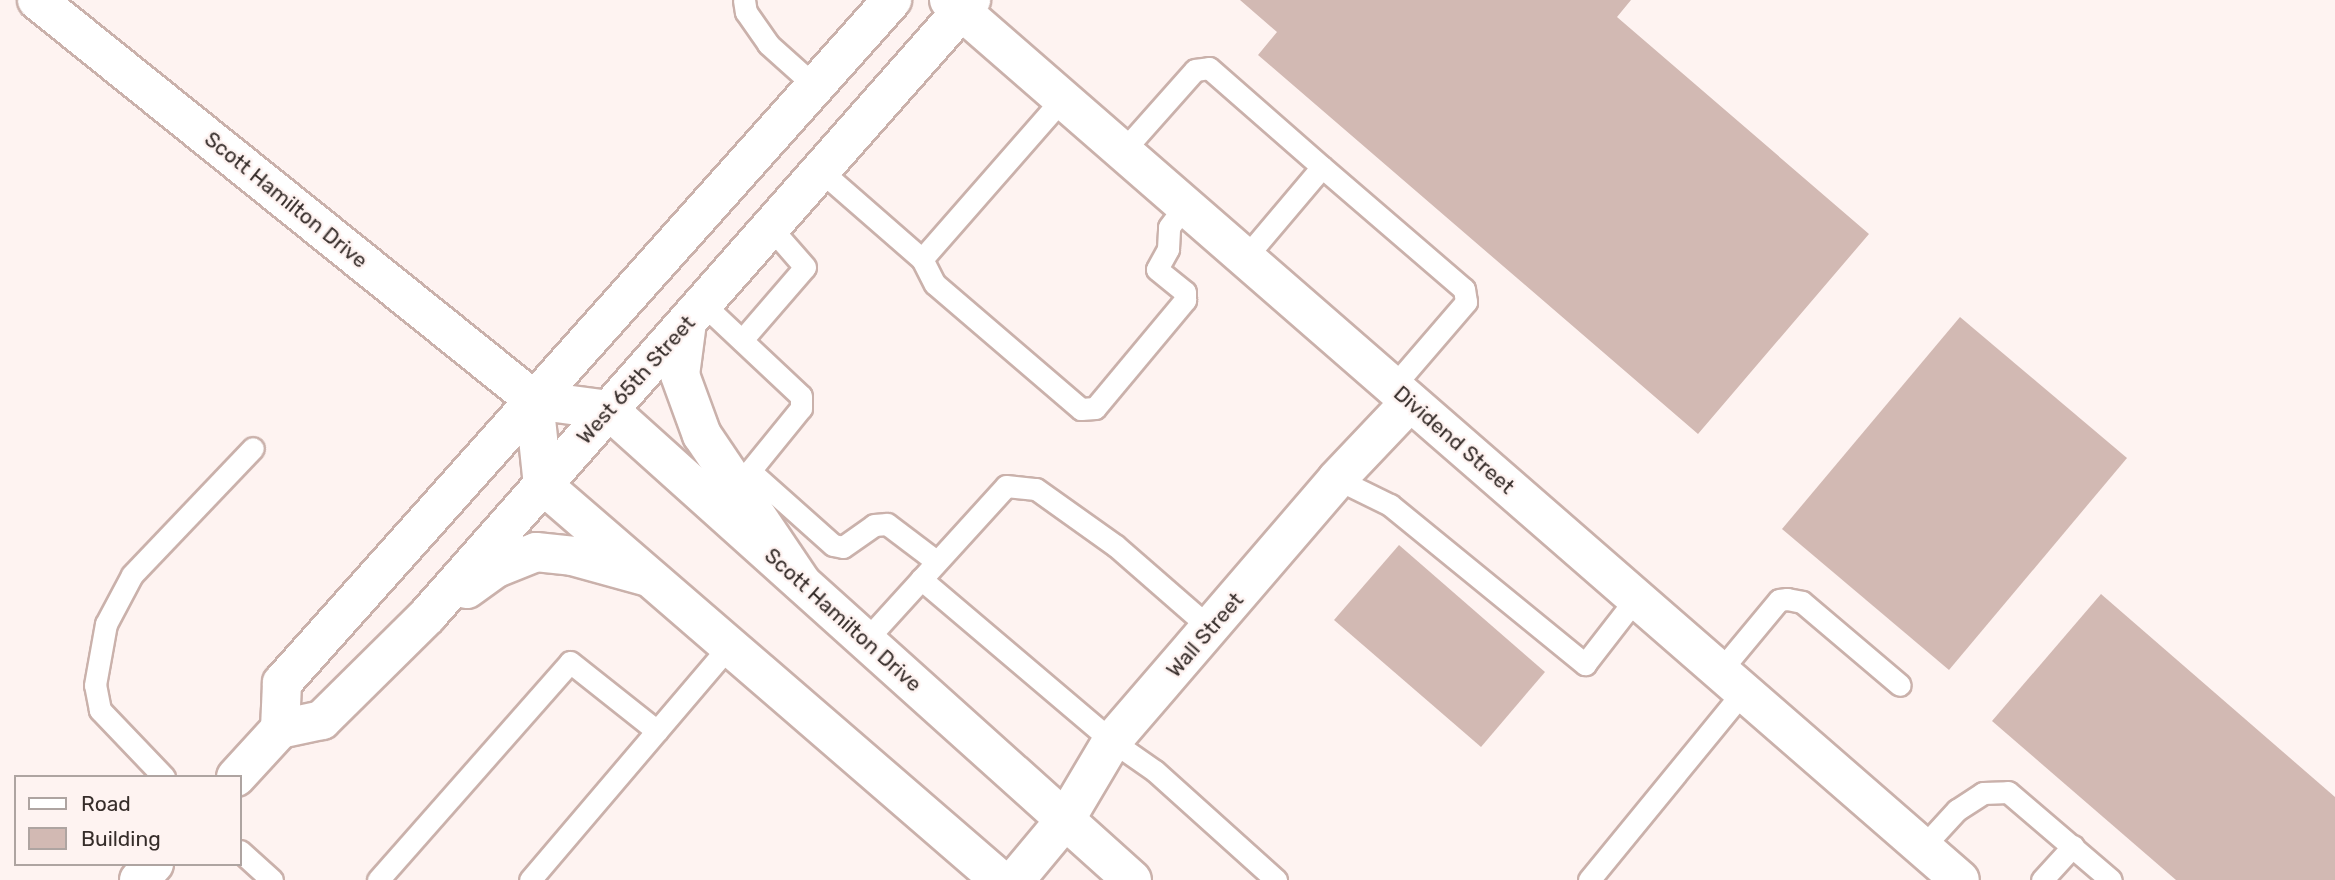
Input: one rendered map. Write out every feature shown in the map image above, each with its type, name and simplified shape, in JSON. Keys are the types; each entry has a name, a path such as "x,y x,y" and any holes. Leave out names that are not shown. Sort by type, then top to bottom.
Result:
{"street":[{"name":"Scott Hamilton Drive","path":"37,0 534,400"},
{"path":"238,775 280,729 282,683 892,0"},
{"name":"Dividend Street","path":"961,4 1062,99 1959,880"},
{"name":"West 65th Street","path":"280,729 322,720 428,615 821,171 961,4"},
{"path":"695,313 680,375 702,435 735,489"},
{"name":"Wall Street","path":"1015,880 1065,820 1112,741 1337,479 1402,394"},
{"path":"534,400 610,410 735,489"},
{"path":"534,400 543,485 645,576 1000,880"},
{"name":"Scott Hamilton Drive","path":"735,489 801,582 1132,880"},
{"path":"428,615 496,568 536,552 572,556 645,576"},
{"path":"139,880 152,866"}],"lane":[{"path":"744,0 747,12 768,44 815,86"},
{"path":"1123,152 1195,70 1209,68 1464,289 1466,302 1402,394"},
{"path":"922,259 1062,99"},
{"path":"1245,258 1322,167"},
{"path":"821,171 922,259 935,284 1081,409 1095,408 1185,300 1185,292 1157,268 1158,262 1168,249 1169,228 1185,206"},
{"path":"742,340 805,267 771,228"},
{"path":"695,313 742,340 801,396 801,408 735,489 832,545 843,547 874,525 887,524 936,561"},
{"path":"162,775 100,710 95,685 106,624 131,575 253,448"},
{"path":"1337,479 1390,505 1585,664 1637,597"},
{"path":"866,640 1006,486 1036,489 1116,546 1210,629"},
{"path":"921,579 1112,741 1156,771 1276,880"},
{"path":"1589,880 1732,682 1779,600 1802,602 1900,685"},
{"path":"530,880 728,647"},
{"path":"378,880 570,662 657,732"},
{"path":"1923,848 1957,810 1983,793 2008,792 2111,880"},
{"path":"2042,880 2073,846"},
{"path":"242,853 272,880"}],"building":[{"path":"1240,0 1631,0 1617,17 1869,234 1698,434 1258,55 1277,32"},
{"path":"1960,317 2127,458 1949,670 1782,529"},
{"path":"1399,545 1545,672 1481,747 1334,620"},
{"path":"2101,594 2335,797 2335,880 2176,880 1992,721"}]}
